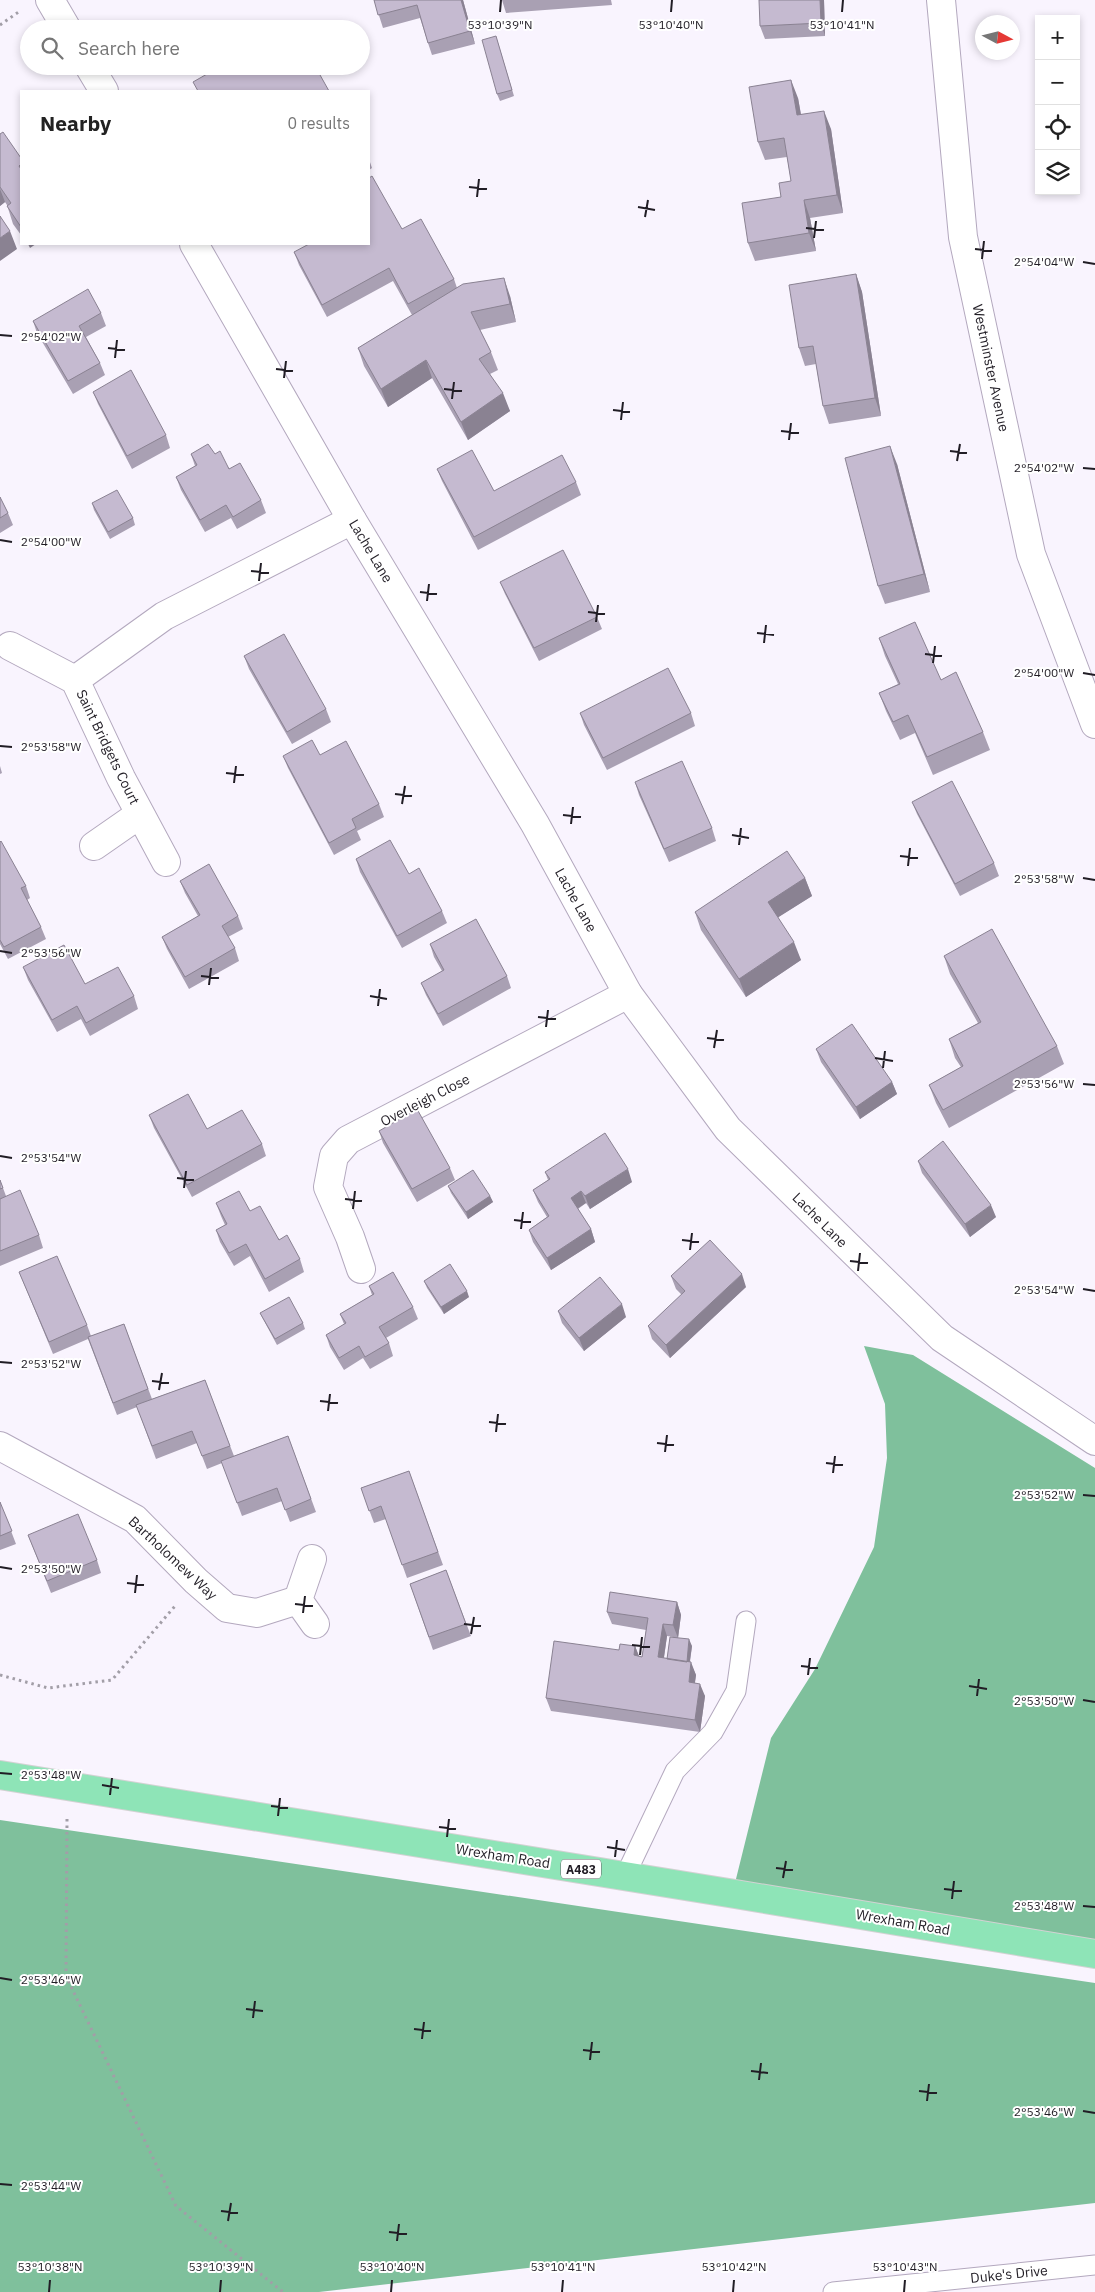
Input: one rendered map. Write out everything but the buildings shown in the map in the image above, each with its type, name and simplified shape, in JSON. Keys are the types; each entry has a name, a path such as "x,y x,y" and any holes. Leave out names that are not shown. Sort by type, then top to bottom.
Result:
{"highway":[{"name":"Wrexham Road","path":"0,1775 1095,1954"}],"street":[{"path":"50,0 62,20"},
{"name":"Westminster Avenue","path":"941,0 963,238 1032,554 1095,724"},
{"path":"94,75 103,90"},
{"name":"Lache Lane","path":"195,245 352,520 535,824 628,994 728,1129 942,1338 1095,1441"},
{"name":"Saint Bridgets Court","path":"75,680 164,616 352,520"},
{"name":"Saint Bridgets Court","path":"10,646 75,680 121,778 166,862"},
{"name":"Saint Bridgets Court","path":"94,846 140,814"},
{"name":"Overleigh Close","path":"361,1269 350,1237 328,1187 334,1156 348,1140 628,994"},
{"name":"Bartholomew Way","path":"0,1446 135,1519 196,1581 227,1608 257,1613 298,1600"},
{"path":"312,1559 298,1600 315,1624"}],"lane":[{"path":"625,1876 675,1771 713,1732 736,1691 746,1621"},
{"name":"Duke's Drive","path":"833,2292 1095,2265"}],"path":[{"path":"0,1675 48,1688 112,1680 196,1581"},
{"path":"67,1786 66,1976 176,2206 283,2292"}],"green space":[{"path":"864,1346 913,1355 1095,1468 1095,1951 735,1883 771,1738 815,1669 874,1547 887,1458 885,1404"},
{"path":"0,1820 1095,1983 1095,2203 319,2292 0,2292"}]}
